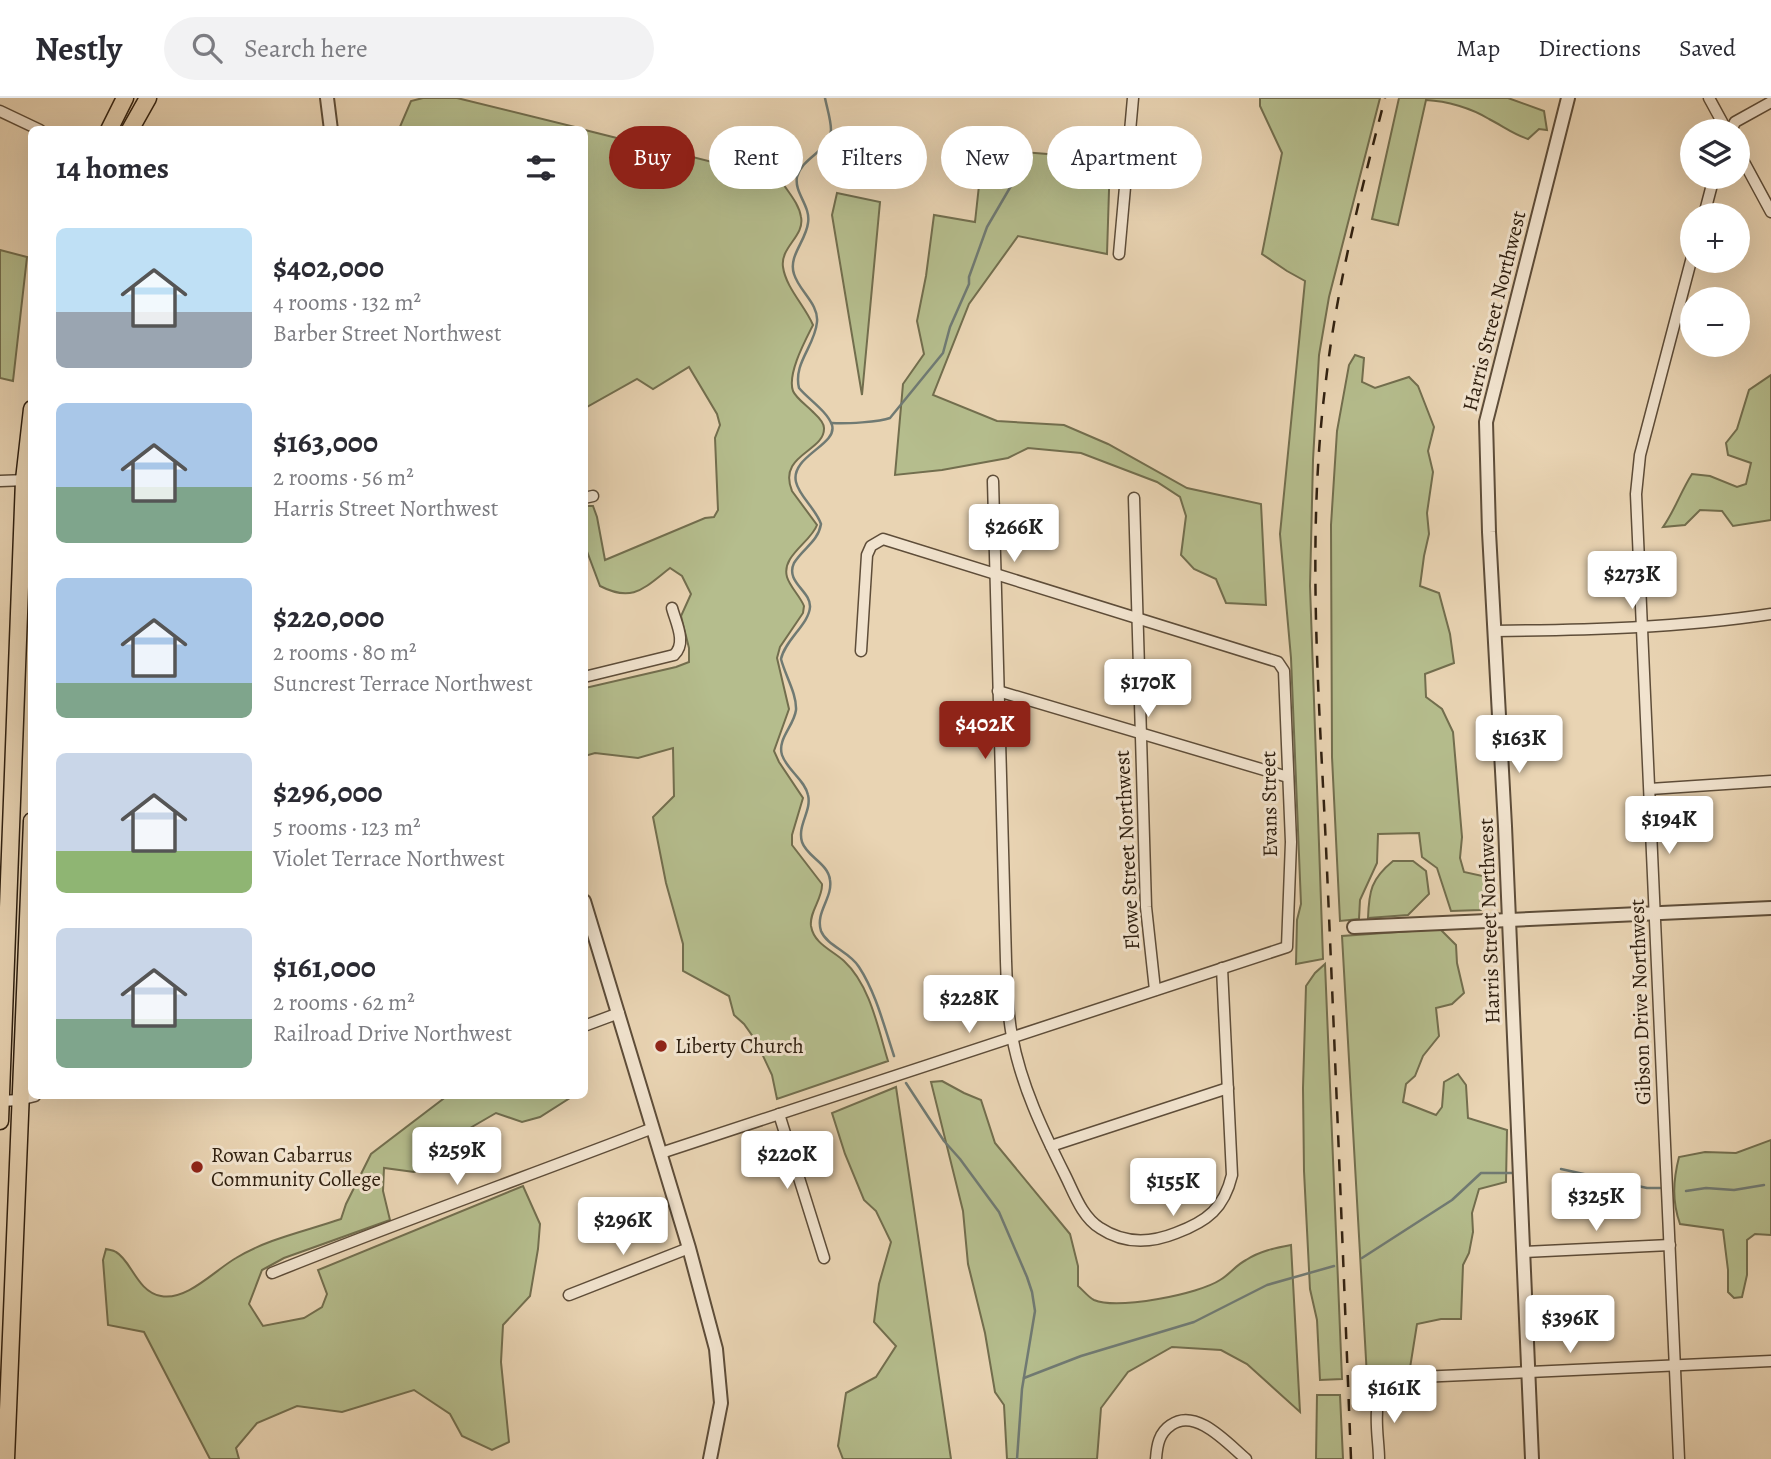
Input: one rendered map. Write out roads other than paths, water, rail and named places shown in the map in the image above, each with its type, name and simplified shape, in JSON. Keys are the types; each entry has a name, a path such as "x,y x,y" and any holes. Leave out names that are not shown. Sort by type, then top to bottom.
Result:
{"highway":[{"path":"111,126 125,98"},
{"path":"132,126 148,98"},
{"path":"0,1121 7,776 23,731 28,480"},
{"path":"6,1459 28,1043"},
{"path":"0,1299 0,1375"},
{"path":"0,1398 6,1442"}],"street":[{"path":"327,98 330,126"},
{"path":"1119,254 1133,98"},
{"name":"Harris Street Northwest","path":"1532,1459 1486,422 1568,98"},
{"path":"1709,98 1722,119"},
{"path":"1740,119 1771,102"},
{"path":"0,111 32,126"},
{"path":"1750,173 1771,212"},
{"name":"Gibson Drive Northwest","path":"1679,1459 1637,477 1688,273"},
{"path":"0,481 28,480"},
{"path":"661,1153 1012,1037 1222,968 1232,1175 1227,1193 1215,1211 1200,1223 1159,1240 1134,1241 1116,1237 1098,1227 1084,1212 1036,1116 1012,1037 1006,961 993,481"},
{"name":"Flowe Street Northwest","path":"1133,498 1146,907 1156,990"},
{"path":"861,651 867,555 871,546 883,539 1137,618"},
{"path":"588,676 674,655 680,650 681,642 672,608"},
{"path":"1494,631 1642,626 1741,619 1771,614"},
{"name":"Evans Street","path":"1137,618 1278,662 1284,671 1291,842 1287,947 1222,968"},
{"path":"998,691 1289,777"},
{"path":"1650,789 1771,781"},
{"path":"1354,927 1771,908"},
{"path":"588,914 689,1248 716,1349 721,1390 710,1459"},
{"path":"588,1025 619,1013"},
{"path":"1051,1146 1228,1088"},
{"path":"1,1101 27,1098"},
{"path":"779,1114 824,1258"},
{"path":"272,1273 396,1223 445,1208 653,1128"},
{"path":"1524,1252 1670,1245"},
{"path":"569,1295 689,1248"},
{"path":"1380,1459 1377,1398 1383,1386 1397,1378 1771,1361"},
{"path":"1156,1459 1163,1432 1171,1424 1189,1419 1206,1426 1246,1459"}],"waterway":[{"path":"825,98 831,126 829,138 804,164 797,177 808,223 793,267 794,274 817,315 815,331 799,371 799,388 826,415 832,425 832,432 828,439 806,458 796,473 798,487 821,524 817,536 794,563 792,570 795,581 807,596 810,607 806,620 787,645 781,659 796,704 781,749 784,760 808,795 808,807 801,830 802,842 825,869 830,880 829,893 820,918 821,931 828,941 855,962 865,977 894,1056"},
{"path":"832,423 890,418 943,353 987,227 1009,189"},
{"path":"906,1083 944,1141 999,1212 1032,1292 1035,1311 1022,1389 1017,1459"},
{"path":"1561,1169 1647,1188 1660,1188"},
{"path":"1362,1258 1452,1200 1481,1173 1512,1173"},
{"path":"1686,1191 1706,1188 1734,1190 1764,1185"},
{"path":"1024,1378 1081,1356 1194,1322 1267,1285 1334,1266"}],"railway":[{"path":"1351,1459 1315,555 1320,438 1336,309 1385,98"}],"place":[{"name":"Liberty Church","path":"661,1046"},
{"name":"Rowan Cabarrus Community College","path":"197,1167"}]}
